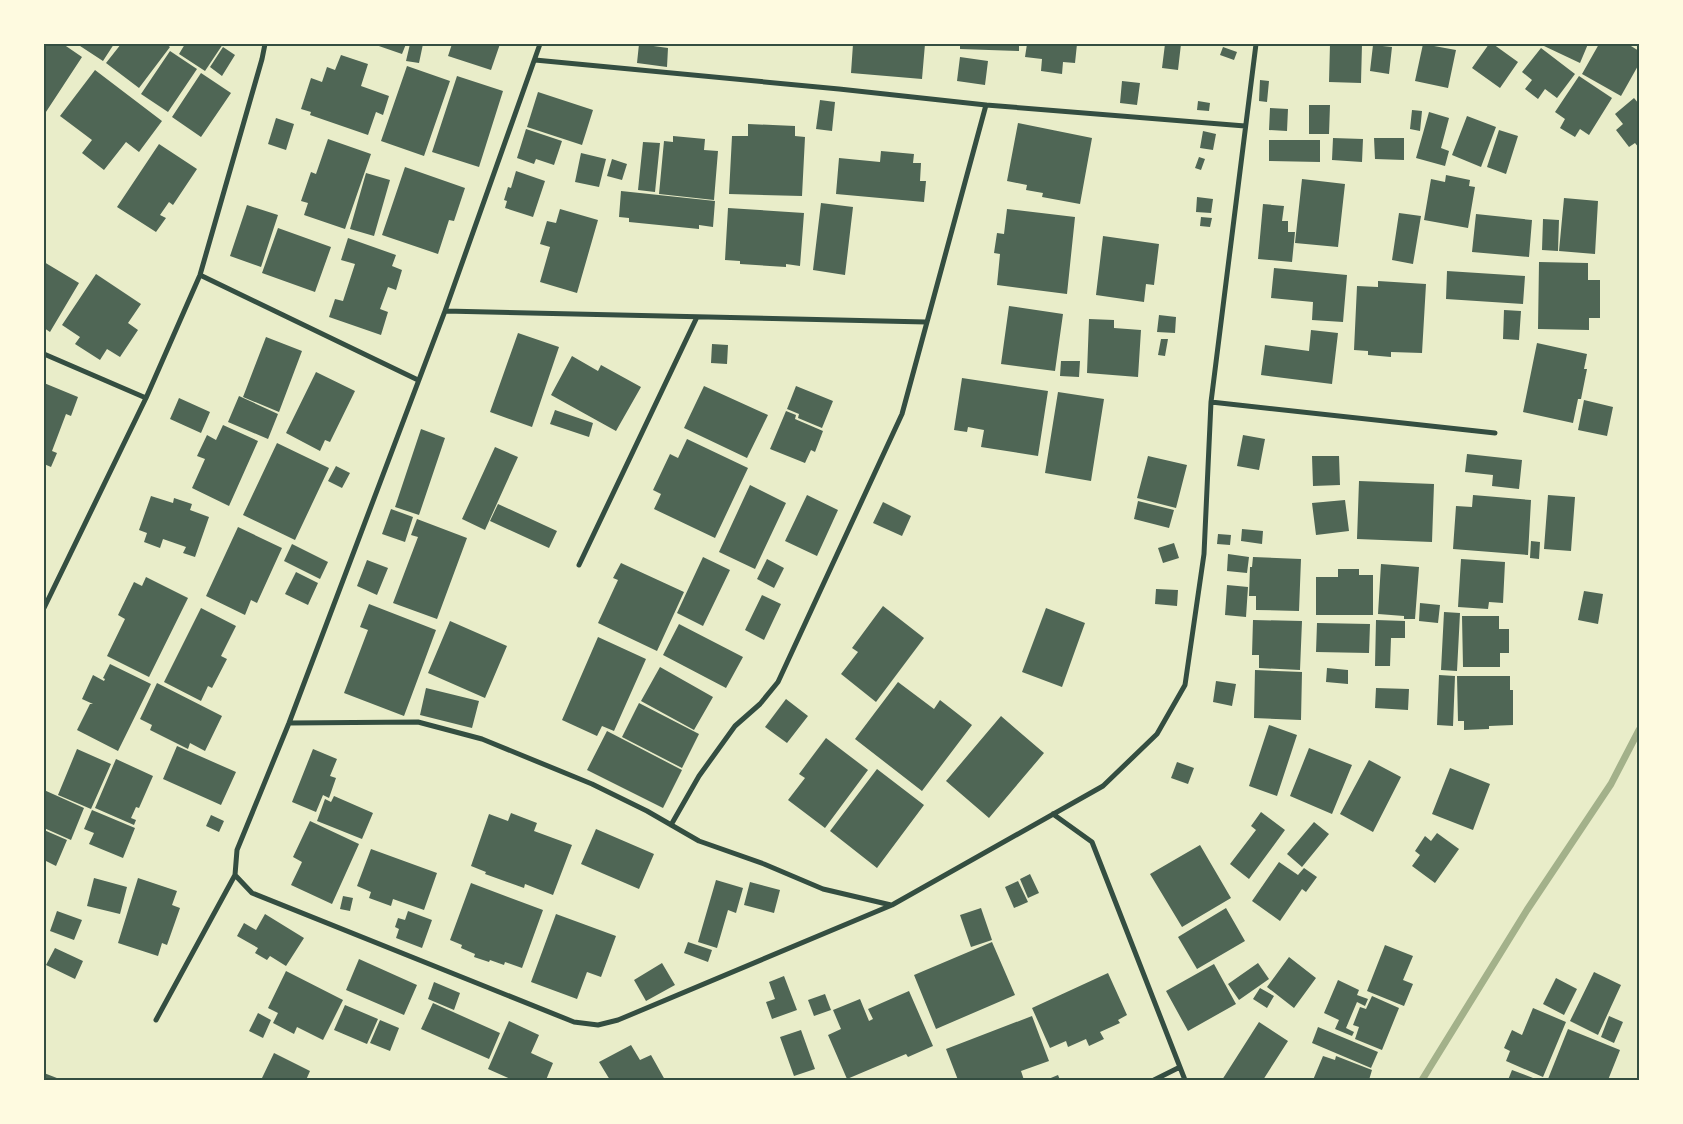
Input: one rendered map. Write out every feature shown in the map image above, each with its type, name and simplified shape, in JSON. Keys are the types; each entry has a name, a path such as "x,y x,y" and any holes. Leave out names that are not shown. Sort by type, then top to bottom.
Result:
{"street":[{"path":"44,608 146,398 200,275 265,44"},
{"path":"156,1020 235,875 237,850 288,723 445,311 540,44"},
{"path":"235,875 252,893 574,1022 598,1025 618,1020 892,905 1103,786 1157,734 1185,685 1204,554 1211,402 1256,44"},
{"path":"535,60 986,105 1245,126"},
{"path":"670,826 699,776 718,749 736,726 760,704 778,682 902,414 986,105"},
{"path":"200,275 418,380"},
{"path":"445,311 926,322"},
{"path":"578,565 697,317"},
{"path":"44,354 146,398"},
{"path":"1211,402 1495,433"},
{"path":"288,723 418,722 482,739 592,784 647,811 699,841 764,864 824,889 892,905"},
{"path":"1053,814 1092,842 1185,1080"},
{"path":"1154,1080 1180,1067"}],"building":[{"path":"44,44 63,44 82,57 44,115"},
{"path":"77,44 114,44 103,61"},
{"path":"121,44 166,44 170,47 139,88 106,63"},
{"path":"185,44 223,44 205,71 179,54"},
{"path":"373,44 406,44 402,54"},
{"path":"410,44 423,44 419,63 406,61"},
{"path":"452,44 500,44 491,70 448,56"},
{"path":"639,44 668,48 667,67 637,63"},
{"path":"853,44 925,44 922,79 851,73"},
{"path":"960,44 1019,44 1019,51 960,49"},
{"path":"1027,44 1077,44 1075,63 1063,62 1062,74 1041,71 1042,59 1025,57"},
{"path":"1165,44 1181,44 1178,70 1162,68"},
{"path":"1330,44 1362,44 1361,83 1329,82"},
{"path":"1423,44 1456,50 1448,88 1415,81"},
{"path":"1489,44 1493,44 1518,62 1500,88 1472,68"},
{"path":"1545,44 1588,44 1580,63 1544,46"},
{"path":"1599,44 1632,44 1631,46 1639,51 1639,64 1621,96 1582,74"},
{"path":"1373,45 1392,47 1389,74 1370,71"},
{"path":"223,47 235,55 222,76 210,67"},
{"path":"1223,47 1237,52 1234,60 1220,55"},
{"path":"1541,48 1575,74 1557,98 1545,89 1538,99 1525,89 1532,80 1522,72"},
{"path":"170,51 197,69 168,112 141,94"},
{"path":"341,55 368,64 361,86 389,96 383,115 376,112 368,135 310,115 311,112 301,109 311,78 322,82 327,67 335,70"},
{"path":"960,57 988,61 985,85 957,81"},
{"path":"407,66 450,81 424,156 381,141"},
{"path":"95,70 162,121 139,152 126,142 104,170 82,153 92,140 60,116"},
{"path":"201,73 231,93 201,137 172,117"},
{"path":"457,76 503,91 479,167 432,152"},
{"path":"1579,76 1612,98 1589,135 1580,129 1575,137 1560,128 1565,119 1555,112"},
{"path":"1260,80 1269,81 1267,102 1259,101"},
{"path":"1122,81 1140,83 1137,105 1120,103"},
{"path":"538,92 593,110 582,145 527,127"},
{"path":"1634,98 1639,104 1639,148 1635,143 1629,147 1616,130 1623,124 1615,114"},
{"path":"820,100 835,102 832,131 816,129"},
{"path":"1198,101 1210,103 1209,111 1197,110"},
{"path":"1309,105 1330,105 1329,134 1309,134"},
{"path":"1270,108 1288,109 1287,131 1269,130"},
{"path":"1412,110 1422,111 1420,131 1410,129"},
{"path":"1429,112 1449,118 1441,148 1449,151 1445,166 1416,158"},
{"path":"1467,116 1496,127 1481,167 1452,155"},
{"path":"276,118 294,124 286,150 268,144"},
{"path":"1018,123 1092,138 1080,204 1042,197 1043,193 1026,190 1027,185 1007,181"},
{"path":"748,124 795,126 795,136 805,137 802,196 729,194 732,136 748,136"},
{"path":"526,129 562,141 554,165 536,159 534,164 517,158"},
{"path":"1499,130 1518,136 1506,174 1487,167"},
{"path":"1203,131 1216,134 1213,150 1200,148"},
{"path":"673,136 705,139 704,150 718,151 714,200 659,194 664,141 673,142"},
{"path":"1333,138 1363,139 1362,162 1332,160"},
{"path":"1374,138 1404,138 1404,160 1375,159"},
{"path":"328,139 371,154 345,229 304,215 308,203 301,201 311,172 316,174"},
{"path":"1269,140 1320,140 1320,162 1269,161"},
{"path":"643,142 660,143 655,192 638,190"},
{"path":"159,144 197,169 173,205 169,202 160,215 166,218 156,232 117,207"},
{"path":"881,151 914,154 913,163 921,163 920,181 926,181 924,202 836,194 839,158 880,162"},
{"path":"581,153 606,159 599,187 575,182"},
{"path":"1199,157 1205,159 1201,170 1195,168"},
{"path":"612,159 627,164 622,180 607,176"},
{"path":"405,167 465,188 454,221 449,220 438,254 382,235"},
{"path":"516,171 545,181 533,217 505,208 507,201 504,200 508,187 511,188"},
{"path":"366,173 390,180 374,236 350,229"},
{"path":"1446,175 1470,180 1469,186 1475,187 1468,228 1424,220 1431,179 1445,182"},
{"path":"1302,179 1345,184 1338,247 1295,243"},
{"path":"621,191 715,201 713,227 699,225 699,229 629,222 629,218 619,217"},
{"path":"1197,197 1213,199 1211,213 1196,212"},
{"path":"1564,198 1598,201 1595,254 1559,251"},
{"path":"821,203 853,207 845,275 813,270"},
{"path":"1263,204 1284,206 1282,221 1288,221 1288,232 1295,232 1292,262 1258,259"},
{"path":"247,205 278,215 261,267 230,256"},
{"path":"728,208 804,213 800,266 786,264 786,267 740,264 740,261 725,260"},
{"path":"560,209 598,220 577,293 540,282 550,247 540,244 547,221 556,223"},
{"path":"1007,209 1075,217 1067,294 997,285 1000,254 994,253 997,233 1004,234"},
{"path":"1399,213 1421,216 1413,264 1392,260"},
{"path":"1476,214 1532,220 1529,257 1472,252"},
{"path":"1201,217 1212,218 1210,227 1200,226"},
{"path":"1543,219 1559,220 1558,251 1542,250"},
{"path":"278,228 331,247 315,292 262,273"},
{"path":"1103,236 1159,244 1154,285 1146,284 1144,302 1096,295"},
{"path":"348,238 396,255 392,266 402,270 396,290 388,287 380,309 388,312 381,335 329,317 335,299 343,301 355,264 341,260"},
{"path":"44,262 79,283 50,332 44,328"},
{"path":"1539,262 1588,263 1588,280 1600,280 1600,318 1589,318 1589,330 1538,329"},
{"path":"1274,268 1347,275 1343,322 1312,320 1313,302 1271,298"},
{"path":"1447,271 1525,276 1523,304 1446,299"},
{"path":"96,274 141,304 128,323 138,330 120,357 107,349 100,360 75,344 80,337 62,325"},
{"path":"1378,281 1426,284 1422,353 1391,352 1391,357 1368,355 1368,351 1354,350 1357,286 1378,287"},
{"path":"1009,306 1063,314 1055,371 1001,364"},
{"path":"1504,310 1521,311 1519,340 1503,339"},
{"path":"1159,315 1176,317 1175,333 1157,332"},
{"path":"1089,319 1114,320 1114,328 1141,330 1138,377 1087,373"},
{"path":"1311,330 1338,333 1332,384 1261,375 1265,345 1309,351"},
{"path":"518,333 559,347 532,427 490,412"},
{"path":"266,337 302,351 279,412 243,397"},
{"path":"1161,339 1168,339 1165,356 1158,355"},
{"path":"1537,343 1587,354 1584,369 1587,369 1581,399 1578,399 1573,423 1523,412"},
{"path":"712,344 728,345 727,364 711,363"},
{"path":"572,356 598,371 601,365 641,387 616,431 551,395"},
{"path":"1061,361 1080,361 1079,377 1060,376"},
{"path":"316,372 355,391 330,442 325,440 320,451 286,433"},
{"path":"962,378 1048,391 1038,456 981,447 984,430 968,427 967,432 954,430"},
{"path":"44,383 78,397 71,416 66,414 52,451 57,453 51,467 44,464"},
{"path":"704,386 768,415 747,458 684,428"},
{"path":"796,386 833,401 822,428 798,418 799,414 787,409"},
{"path":"1058,392 1104,399 1091,481 1045,473"},
{"path":"239,396 278,414 268,439 228,422"},
{"path":"179,398 210,412 201,433 170,419"},
{"path":"1584,400 1613,407 1607,436 1578,430"},
{"path":"555,410 593,423 589,437 550,424"},
{"path":"786,411 796,415 795,419 823,431 815,452 811,450 805,463 770,449"},
{"path":"223,425 258,441 229,506 192,488 205,459 197,456 207,435 216,440"},
{"path":"421,429 445,438 419,515 395,507"},
{"path":"1243,435 1265,439 1259,470 1237,466"},
{"path":"687,439 748,468 715,538 654,509 661,494 653,490 670,454 678,458"},
{"path":"277,443 329,468 295,540 243,515"},
{"path":"495,447 518,457 485,530 462,519"},
{"path":"1467,454 1522,460 1519,489 1492,486 1493,475 1465,472"},
{"path":"1148,456 1187,465 1176,508 1137,498"},
{"path":"1312,456 1339,456 1340,485 1313,486"},
{"path":"336,466 350,473 342,488 328,481"},
{"path":"1359,481 1434,484 1432,542 1357,539"},
{"path":"750,485 786,503 755,569 719,552"},
{"path":"807,495 838,510 817,556 785,541"},
{"path":"1473,495 1531,500 1528,555 1453,549 1456,506 1472,507"},
{"path":"1548,495 1575,497 1571,551 1544,549"},
{"path":"151,496 173,503 174,498 192,504 190,510 209,517 195,557 183,553 186,547 163,539 160,548 144,542 147,533 139,530"},
{"path":"1345,500 1349,531 1316,535 1312,503"},
{"path":"1138,501 1174,510 1169,528 1134,519"},
{"path":"883,502 911,516 902,536 873,523"},
{"path":"498,504 557,531 549,548 490,521"},
{"path":"391,509 413,517 405,542 382,534"},
{"path":"417,519 467,538 437,619 393,603 418,537 411,535"},
{"path":"238,527 282,548 257,603 251,600 245,615 206,596"},
{"path":"1242,529 1263,531 1262,544 1241,541"},
{"path":"1218,534 1231,535 1230,545 1217,544"},
{"path":"1531,541 1540,542 1539,559 1530,558"},
{"path":"1174,543 1179,558 1163,563 1158,548"},
{"path":"292,544 328,562 320,579 284,561"},
{"path":"1228,554 1249,557 1247,573 1227,571"},
{"path":"703,557 730,570 703,626 677,613"},
{"path":"1253,557 1301,559 1299,611 1256,610 1256,596 1249,596 1250,567 1252,567"},
{"path":"767,559 784,568 774,588 757,579"},
{"path":"1461,559 1505,562 1503,603 1489,602 1488,609 1458,607"},
{"path":"367,560 388,568 377,595 357,586"},
{"path":"621,563 684,592 657,651 598,623 618,580 613,578"},
{"path":"1381,564 1419,567 1415,619 1378,614"},
{"path":"1338,569 1359,569 1359,575 1373,575 1373,615 1316,615 1316,577 1338,577"},
{"path":"296,572 318,583 308,605 285,594"},
{"path":"146,577 188,598 149,677 107,656 125,619 118,615 134,582 142,586"},
{"path":"1227,585 1248,587 1246,617 1225,615"},
{"path":"1156,589 1178,590 1177,606 1155,604"},
{"path":"1584,591 1603,594 1598,624 1578,620"},
{"path":"762,595 781,604 764,640 745,630"},
{"path":"1420,603 1440,605 1438,623 1419,621"},
{"path":"369,604 436,630 404,716 344,693 368,630 360,627"},
{"path":"883,606 924,638 876,702 841,674 858,652 852,648"},
{"path":"201,608 236,626 221,656 227,659 212,688 208,686 201,701 164,682"},
{"path":"1046,608 1085,623 1062,687 1022,672"},
{"path":"1444,612 1460,613 1457,671 1441,670"},
{"path":"1462,616 1499,616 1499,629 1509,629 1509,653 1500,653 1500,667 1463,667"},
{"path":"1253,620 1302,621 1300,670 1259,668 1259,655 1252,655"},
{"path":"1376,620 1405,621 1405,638 1391,638 1390,666 1375,666"},
{"path":"450,621 507,646 485,698 428,673"},
{"path":"1317,623 1370,624 1369,653 1316,652"},
{"path":"679,624 743,657 726,688 663,655"},
{"path":"598,637 646,659 614,731 602,726 597,736 562,720"},
{"path":"110,664 151,684 118,751 77,730 90,704 93,704 82,699 93,675 104,681 105,679 103,678"},
{"path":"660,667 713,697 694,730 641,701"},
{"path":"1327,668 1348,670 1348,684 1326,682"},
{"path":"1255,670 1302,672 1301,720 1254,718"},
{"path":"1439,675 1455,676 1453,726 1437,725"},
{"path":"1457,676 1510,676 1510,690 1513,690 1513,725 1489,726 1489,729 1464,730 1464,721 1458,721"},
{"path":"1216,681 1236,684 1232,706 1213,702"},
{"path":"898,682 934,709 940,700 972,725 922,791 855,739"},
{"path":"157,683 222,716 205,751 190,743 188,749 150,730 152,725 140,719"},
{"path":"426,688 479,701 472,728 420,715"},
{"path":"1376,688 1409,689 1408,710 1375,708"},
{"path":"786,699 808,716 787,743 765,727"},
{"path":"639,703 699,734 682,768 622,737"},
{"path":"1001,716 1044,753 989,818 946,781"},
{"path":"1269,725 1297,735 1277,796 1249,786"},
{"path":"607,731 682,770 663,808 587,770"},
{"path":"826,738 868,770 825,828 788,800 805,778 799,774"},
{"path":"177,746 236,772 221,805 163,779"},
{"path":"1309,748 1352,765 1332,814 1290,796"},
{"path":"77,749 111,764 91,809 58,795"},
{"path":"313,749 337,759 330,776 336,778 329,798 323,795 316,812 292,802"},
{"path":"116,759 153,776 139,808 136,807 131,818 136,820 134,825 95,808"},
{"path":"1369,760 1401,777 1373,832 1340,814"},
{"path":"1177,762 1194,768 1188,784 1171,778"},
{"path":"1450,768 1490,784 1473,830 1432,814"},
{"path":"877,769 924,805 877,868 830,831"},
{"path":"44,790 84,808 71,840 44,828"},
{"path":"334,796 373,813 362,839 317,821 325,799 331,802"},
{"path":"92,810 135,828 123,858 89,844 94,833 84,829"},
{"path":"1261,812 1285,830 1249,879 1230,864 1256,830 1251,826"},
{"path":"511,813 537,823 534,831 572,845 553,895 525,884 524,888 485,874 486,872 471,866 489,814 508,821"},
{"path":"211,815 224,821 219,832 206,826"},
{"path":"310,821 359,844 332,904 291,885 302,862 293,857"},
{"path":"1314,822 1329,834 1302,867 1287,854"},
{"path":"596,829 654,854 639,889 581,864"},
{"path":"44,830 67,840 56,866 44,860"},
{"path":"1437,833 1459,849 1435,883 1412,866 1420,855 1415,851 1425,836 1431,841"},
{"path":"1200,845 1231,898 1182,927 1150,874"},
{"path":"371,849 437,873 424,910 393,899 391,906 369,898 371,892 357,886"},
{"path":"1279,862 1298,875 1304,868 1317,877 1306,892 1302,889 1280,921 1252,901"},
{"path":"1030,874 1039,893 1028,898 1020,879"},
{"path":"94,878 127,887 120,914 87,906"},
{"path":"138,878 177,891 172,905 180,908 167,945 162,943 158,956 118,943"},
{"path":"716,880 743,888 736,913 728,910 717,948 698,942"},
{"path":"1018,881 1028,902 1014,908 1005,887"},
{"path":"750,882 780,890 774,913 744,905"},
{"path":"471,883 543,910 522,968 505,962 504,965 474,957 475,954 461,948 462,945 450,940"},
{"path":"343,896 353,898 350,911 340,909"},
{"path":"981,908 992,940 971,947 960,915"},
{"path":"1226,908 1245,941 1197,969 1178,937"},
{"path":"57,911 82,920 74,940 50,931"},
{"path":"408,911 432,920 422,948 396,938 399,929 395,927 398,918 405,920"},
{"path":"265,914 304,938 286,966 270,956 267,960 255,953 258,948 237,936 244,923 256,930"},
{"path":"556,914 616,936 601,977 587,972 577,999 531,982"},
{"path":"688,942 712,950 708,962 684,953"},
{"path":"992,942 1015,995 936,1029 914,975"},
{"path":"1385,945 1413,956 1403,980 1413,984 1404,1006 1367,991"},
{"path":"55,948 83,961 75,979 46,965"},
{"path":"1289,957 1316,978 1294,1008 1267,987"},
{"path":"359,959 417,985 404,1015 346,990"},
{"path":"662,963 675,985 646,1001 634,980"},
{"path":"1258,963 1269,979 1239,1000 1228,984"},
{"path":"1214,964 1236,1004 1188,1031 1166,991"},
{"path":"1637,970 1639,970 1639,984 1638,984"},
{"path":"286,971 343,1000 323,1040 297,1027 294,1034 273,1023 278,1013 268,1008"},
{"path":"1594,972 1621,985 1598,1035 1570,1021"},
{"path":"1108,973 1127,1015 1118,1020 1120,1023 1100,1032 1104,1039 1089,1046 1086,1039 1068,1047 1066,1041 1050,1048 1032,1008"},
{"path":"784,976 797,1010 772,1019 766,1002 775,999 769,982"},
{"path":"1556,978 1577,989 1564,1015 1543,1004"},
{"path":"1338,980 1359,990 1357,995 1368,999 1365,1006 1357,1002 1346,1028 1354,1032 1352,1036 1335,1029 1339,1020 1324,1013"},
{"path":"434,982 460,993 454,1010 428,999"},
{"path":"1260,988 1274,996 1267,1008 1253,999"},
{"path":"909,991 933,1046 908,1057 906,1054 847,1079 828,1035 841,1029 833,1010 860,999 869,1021 873,1019 868,1009"},
{"path":"825,994 831,1010 814,1016 808,1000"},
{"path":"1372,996 1399,1008 1382,1050 1355,1039 1359,1027 1353,1025 1360,1007 1366,1009"},
{"path":"433,1003 500,1033 489,1059 421,1029"},
{"path":"345,1005 378,1019 367,1044 334,1030"},
{"path":"1533,1008 1566,1022 1543,1077 1506,1061 1510,1051 1504,1048 1512,1030 1522,1035"},
{"path":"258,1013 271,1020 263,1038 249,1031"},
{"path":"1032,1016 1049,1061 1021,1071 1024,1080 958,1080 946,1049"},
{"path":"1609,1016 1623,1022 1614,1043 1601,1037"},
{"path":"380,1020 399,1028 390,1051 370,1043"},
{"path":"509,1021 539,1035 531,1053 553,1063 546,1080 513,1080 488,1069"},
{"path":"1259,1022 1288,1041 1263,1080 1222,1080"},
{"path":"1318,1027 1378,1052 1371,1068 1312,1043"},
{"path":"1568,1029 1620,1050 1608,1080 1548,1079"},
{"path":"801,1030 815,1069 794,1076 780,1037"},
{"path":"631,1045 640,1060 651,1055 665,1080 610,1080 599,1062"},
{"path":"274,1053 310,1071 306,1080 267,1080 262,1078"},
{"path":"1323,1056 1335,1060 1336,1056 1372,1070 1369,1080 1313,1080"},
{"path":"1512,1070 1533,1078 1533,1080 1508,1080"},
{"path":"44,1073 62,1080 44,1080"},
{"path":"1058,1075 1060,1080 1046,1080"}],"waterway":[{"path":"1422,1080 1527,910 1611,784 1639,730"}]}
